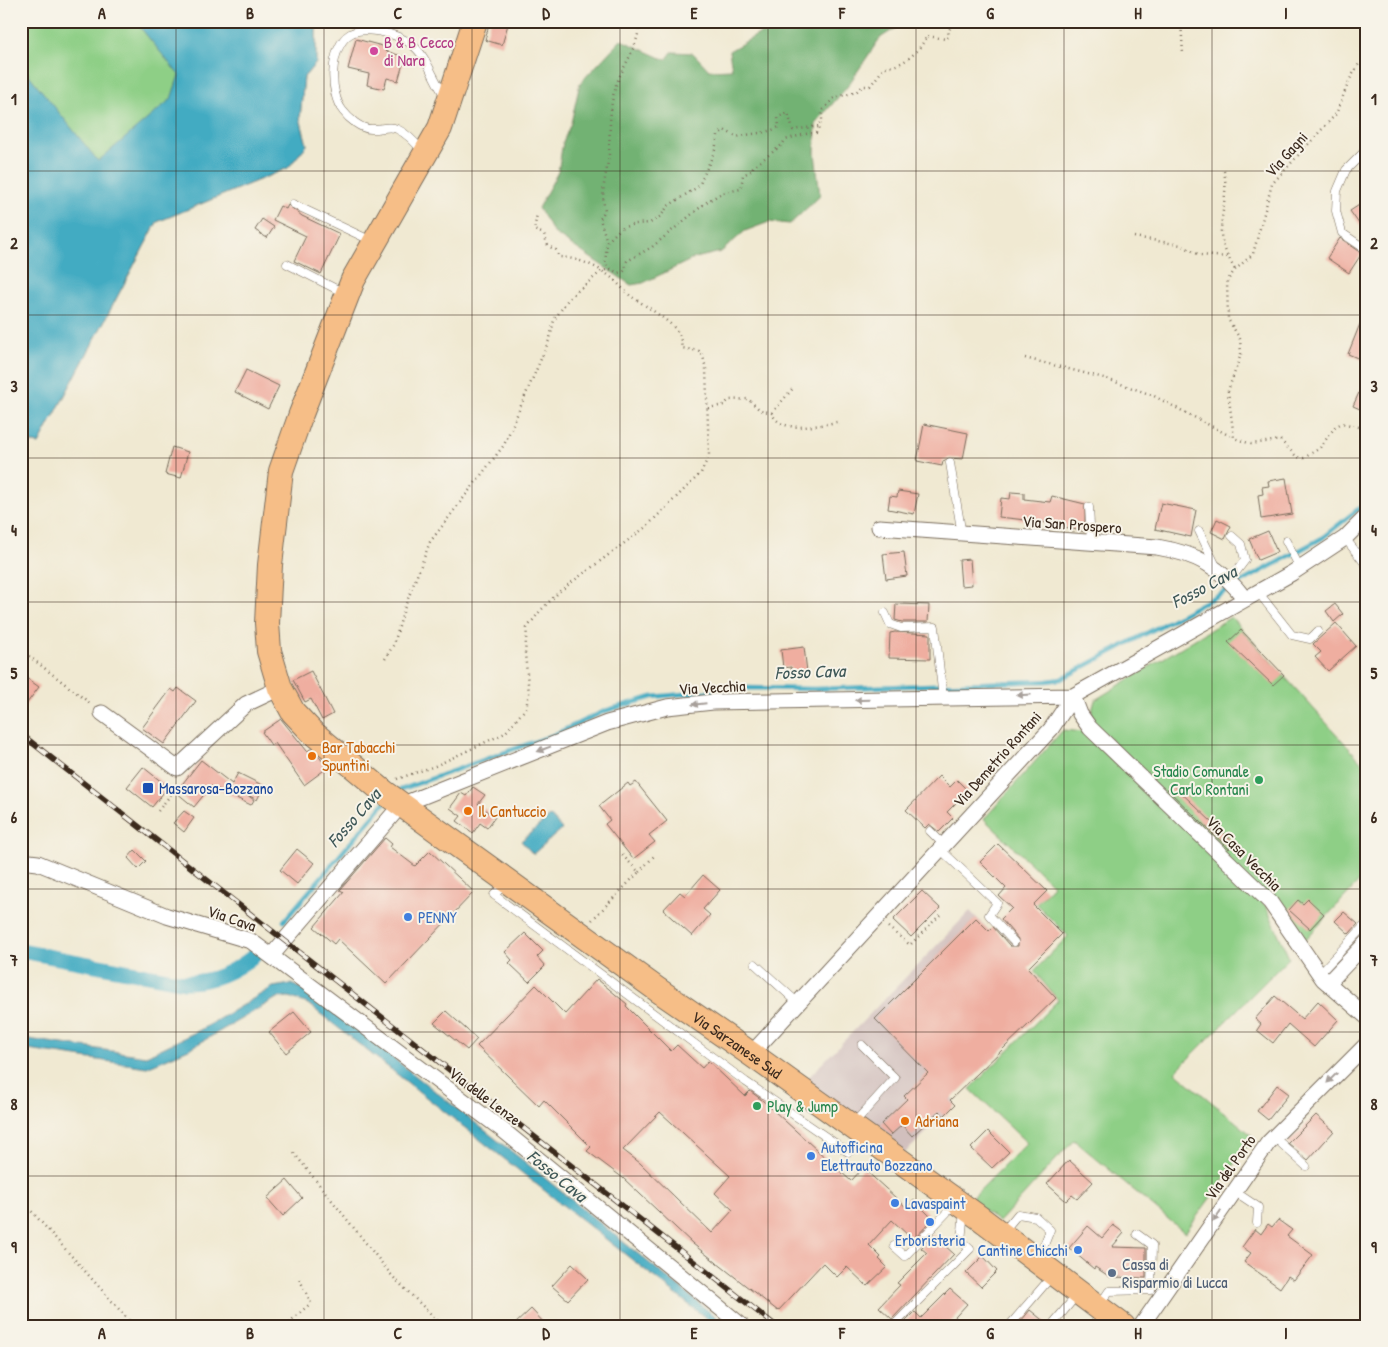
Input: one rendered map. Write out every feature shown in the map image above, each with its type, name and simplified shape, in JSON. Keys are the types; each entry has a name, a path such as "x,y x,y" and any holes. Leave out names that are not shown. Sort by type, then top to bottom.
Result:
{"main road":[{"name":"Via Sarzanese Sud","path":"475,21 440,128 374,242 348,295 301,414 281,471 270,564 267,623 269,651 280,688 293,712 300,719 390,797 692,1015 751,1054 1001,1233 1123,1326"}],"street":[{"name":"Via Demetrio Rontani","path":"751,1054 1051,729 1073,696 1237,586 1298,565 1344,538 1367,516"},
{"name":"Via San Prospero","path":"879,527 962,535 1157,548 1187,552 1237,586"},
{"path":"102,712 177,768 246,704 280,688"},
{"name":"Via Vecchia","path":"390,797 607,724 667,707 713,702 943,695 1073,696"},
{"name":"Via Casa Vecchia","path":"1073,696 1080,714 1090,728 1270,902 1324,978 1366,1015"},
{"path":"272,955 390,797"},
{"name":"Via Cava","path":"21,861 38,863 167,916 251,941 272,955"},
{"path":"1324,978 1367,942"},
{"name":"Via delle Lenze","path":"272,955 504,1131 742,1326"},
{"name":"Via del Porto","path":"1141,1326 1234,1191 1274,1137 1367,1044"}],"lane":[{"path":"426,155 411,138 397,129 369,130 358,125 343,111 336,100 333,82 334,64 340,48 347,36 357,31 400,37 413,45 424,58 437,87 450,102"},
{"path":"1361,246 1342,233 1336,211 1337,191 1346,170 1367,149"},
{"path":"293,204 374,242"},
{"path":"287,264 348,295"},
{"path":"950,463 962,535"},
{"path":"1089,507 1091,543"},
{"path":"1199,531 1237,586 1292,635 1310,639 1318,631"},
{"path":"1232,536 1241,544 1245,560 1237,586"},
{"path":"1344,538 1367,566"},
{"path":"1288,544 1298,565"},
{"path":"886,613 890,624 901,628 936,627 943,695"},
{"path":"930,831 941,846 997,903 989,914 1014,942"},
{"path":"508,882 494,896 746,1082 848,1152 895,1078 862,1045"},
{"path":"1324,978 1367,923"},
{"path":"755,964 798,1003"},
{"path":"1274,1137 1306,1166"},
{"path":"1234,1191 1258,1207 1257,1222"},
{"path":"894,1246 905,1256 961,1205"},
{"path":"893,1326 970,1249 960,1241 961,1205"},
{"path":"1001,1233 1018,1214 1036,1217 1050,1230 1046,1267 1009,1326"},
{"path":"1138,1234 1152,1244 1151,1290"},
{"path":"1098,1307 1109,1291 1166,1290"},
{"path":"1051,1326 1079,1292"}],"path":[{"path":"640,21 632,56 616,86 609,153 603,179 602,200 605,210 600,219 607,242 605,264 618,273 624,271 627,261 652,247 708,201 722,193 741,189 742,175 753,170 754,167 782,145 785,140 799,137 805,133 816,133 822,120 822,111 834,98 856,92 863,86 870,86 885,67 894,68 916,54 927,36 946,39 949,36 948,31 955,21"},
{"path":"1181,21 1183,54"},
{"name":"Via Gagni","path":"1235,270 1253,254 1272,184 1336,114 1350,79 1360,62 1367,62"},
{"path":"607,242 621,228 635,224 650,223 661,216 668,206 699,186 715,150 718,135 724,130 737,137 752,132 769,132 778,127 778,117 788,113 792,119 793,130 819,126"},
{"path":"1224,171 1226,184 1221,232 1235,270 1227,281 1228,320 1240,339 1241,354 1228,391 1234,438"},
{"path":"390,797 389,782 444,762 505,733 526,708 529,694 525,654 527,628 540,611 560,591 646,527 701,473 709,455 704,356 699,351 682,348 680,336 676,330 660,318 654,309 631,296 602,271 576,258 559,257 556,250 548,246 544,234 534,230 537,214"},
{"path":"1134,237 1181,245 1200,255 1229,257"},
{"path":"385,659 394,644 404,609 430,542 504,445 550,338 554,320 569,298 602,271 610,269"},
{"path":"1025,358 1104,378 1152,395 1234,438 1251,444 1280,440 1297,457 1304,458 1320,448 1335,427 1342,423 1367,428"},
{"path":"772,412 794,387"},
{"path":"708,408 739,398 748,399 760,410 772,412 780,423 794,427 837,422 839,425"},
{"path":"21,650 102,712"},
{"path":"158,811 172,793 177,768"},
{"path":"620,853 639,872"},
{"path":"579,934 656,854"},
{"path":"876,917 910,945 940,915"},
{"path":"294,1153 393,1277 444,1326"},
{"path":"25,1204 134,1326"},
{"path":"285,1326 311,1303 299,1278"}],"shaded area":[{"path":"970,911 1056,998 952,1098 955,1105 904,1154 804,1082"}],"green space":[{"path":"21,21 316,21 316,63 304,77 300,118 307,145 288,168 157,222 39,444 21,441"},
{"path":"820,21 907,21 880,38 847,87 816,123 815,153 820,196 790,224 769,222 745,231 721,252 695,258 643,283 631,285 554,233 538,208 558,172 563,142 571,123 580,83 621,40 666,60 672,52 693,53 709,70 732,69 729,51 759,34"},
{"name":"Stadio Comunale Carlo Rontani","path":"1231,617 1367,768 1367,873 1304,941 1093,721 1091,715 1095,700"},
{"path":"1063,730 1084,732 1266,906 1289,958 1175,1072 1254,1137 1185,1233 1074,1140 999,1222 970,1200 1027,1143 970,1089 1058,1000 1034,971 1068,936 1036,904 1053,885 984,819"}],"water":[{"path":"135,21 316,21 316,63 304,77 300,118 307,145 288,168 157,222 39,444 21,441 21,65 98,161 171,99 179,75"},
{"path":"550,816 562,829 533,854 521,841"},
{"path":"291,984 308,991 525,1162 727,1326 716,1326 308,1004 289,997 277,998 191,1048 147,1067 21,1049 21,1038 146,1056 200,1030 273,987"}],"building":[{"path":"490,21 509,21 502,45 485,40"},
{"path":"356,39 386,47 385,51 405,57 398,81 387,78 384,89 367,85 369,74 348,69"},
{"path":"1367,200 1367,235 1350,211"},
{"path":"288,205 302,216 340,234 321,274 294,261 306,236 273,220 280,206 286,209"},
{"path":"262,219 274,227 267,238 255,230"},
{"path":"1340,238 1362,253 1349,273 1327,258"},
{"path":"1367,310 1367,362 1348,354"},
{"path":"246,370 279,386 268,409 235,392"},
{"path":"1367,375 1367,412 1353,406"},
{"path":"924,424 968,433 963,459 949,458 943,461 942,466 917,461"},
{"path":"172,447 188,452 181,478 165,474"},
{"path":"1286,478 1292,514 1261,519 1258,495 1263,494 1262,487 1269,486 1268,481"},
{"path":"898,491 918,494 914,514 888,509 890,496 897,497"},
{"path":"1011,492 1024,493 1024,499 1050,502 1052,496 1085,504 1085,532 1043,522 999,517 1001,498 1010,499"},
{"path":"1161,503 1196,510 1191,537 1155,529"},
{"path":"1217,519 1231,526 1225,539 1211,532"},
{"path":"1268,531 1277,552 1258,560 1249,539"},
{"path":"904,552 907,576 886,579 883,554"},
{"path":"970,559 972,585 961,586 959,560"},
{"path":"896,604 929,605 928,622 902,622 895,620"},
{"path":"1335,604 1343,614 1334,622 1326,611"},
{"path":"1336,623 1356,646 1328,671 1315,657 1321,652 1313,644"},
{"path":"1241,630 1284,675 1273,685 1228,642"},
{"path":"890,633 930,634 930,659 889,658"},
{"path":"804,647 807,672 792,674 791,667 783,668 781,650"},
{"path":"311,671 333,714 322,720 311,699 305,702 293,680"},
{"path":"21,674 39,687 21,711"},
{"path":"178,688 196,701 164,744 142,728 171,689 175,692"},
{"path":"281,719 307,751 311,749 327,768 304,785 275,743 271,745 262,732"},
{"path":"201,760 232,784 238,773 264,786 257,800 246,794 254,800 251,805 211,786 194,807 176,792"},
{"name":"Massarosa-Bozzano","path":"143,767 168,787 152,807 127,787"},
{"path":"939,776 950,787 957,780 968,791 947,812 953,818 939,832 929,824 925,828 906,810"},
{"path":"636,782 667,821 649,835 655,842 633,859 605,824 610,820 599,806 628,783 630,786"},
{"path":"1172,784 1234,843 1229,849 1167,789"},
{"path":"473,787 485,795 478,804 495,817 487,828 480,823 473,833 457,821 461,816 450,808 461,793 466,796"},
{"path":"184,811 194,818 184,832 173,823"},
{"name":"PENNY","path":"385,838 392,844 390,847 415,866 430,851 474,892 386,984 338,939 334,944 314,927 344,892 340,890"},
{"path":"998,844 1047,891 1033,905 1062,934 1028,968 1056,998 950,1100 955,1105 944,1116 939,1111 912,1136 902,1125 891,1135 881,1124 907,1099 904,1096 928,1073 875,1019 976,918 989,931 993,927 1010,946 1018,946 1018,939 1001,919 1012,908 999,896 1006,888 980,862"},
{"path":"297,849 314,863 297,884 280,870"},
{"path":"135,850 146,861 138,869 128,858"},
{"path":"703,875 720,890 703,909 710,915 692,936 663,910 680,892 685,896"},
{"path":"922,891 940,908 911,937 893,920"},
{"path":"1308,899 1324,914 1310,929 1289,910 1298,900 1303,904"},
{"path":"1344,912 1358,924 1349,934 1335,921"},
{"path":"525,933 543,951 537,957 545,966 529,982 509,963 512,960 505,952"},
{"path":"597,979 627,1004 626,1006 671,1051 677,1045 702,1068 708,1061 745,1096 750,1091 851,1181 863,1168 907,1208 914,1200 933,1219 913,1240 892,1220 869,1245 881,1257 879,1259 887,1267 867,1286 847,1267 837,1277 823,1263 778,1311 693,1244 623,1178 587,1151 591,1147 544,1100 539,1106 477,1046 536,985 565,1014","holes":["660,1112 730,1176 715,1193 733,1210 712,1233 640,1163 623,1150"]},
{"path":"1275,996 1302,1019 1318,1001 1338,1020 1314,1047 1288,1024 1273,1043 1257,1030 1261,1024 1255,1019"},
{"path":"446,1011 477,1039 467,1050 434,1023"},
{"path":"294,1012 311,1032 286,1053 269,1032"},
{"path":"1277,1085 1289,1094 1268,1120 1257,1111"},
{"path":"1316,1115 1334,1131 1308,1160 1288,1143"},
{"path":"988,1131 1009,1152 992,1168 971,1148"},
{"path":"1069,1160 1093,1182 1077,1199 1072,1195 1066,1201 1047,1184"},
{"path":"287,1180 302,1198 283,1216 267,1198"},
{"path":"1278,1220 1292,1230 1287,1236 1313,1255 1294,1280 1288,1276 1280,1288 1244,1262 1251,1253 1242,1247 1255,1229 1261,1234 1268,1224 1272,1227"},
{"path":"1113,1225 1124,1233 1112,1247 1146,1248 1146,1278 1110,1277 1095,1267 1094,1269 1069,1248 1088,1226 1102,1238"},
{"path":"933,1235 954,1254 892,1319 879,1307 900,1285 897,1283 927,1253 921,1248"},
{"path":"983,1256 997,1271 981,1287 966,1273"},
{"path":"572,1264 588,1279 568,1300 552,1286"},
{"path":"950,1289 967,1304 947,1326 901,1326 915,1312 921,1318"},
{"path":"531,1309 547,1326 513,1326"},
{"path":"1030,1310 1046,1323 1045,1326 1017,1326"}],"waterway":[{"name":"Fosso Cava","path":"1238,584 1322,538 1367,502"},
{"name":"Fosso Cava","path":"397,791 553,735 605,711 652,697 747,688 815,689 1061,679 1231,588"},
{"name":"Fosso Cava","path":"284,921 386,801"},
{"path":"21,951 184,982 204,981 222,975 239,967 255,955"}],"railway":[{"path":"21,734 776,1326"}],"place":[{"name":"B & B Cecco di Nara","path":"374,51"},
{"name":"Bar Tabacchi Spuntini","path":"312,756"},
{"name":"Stadio Comunale Carlo Rontani","path":"1259,780"},
{"name":"Massarosa-Bozzano","path":"148,788"},
{"name":"Il Cantuccio","path":"468,811"},
{"name":"PENNY","path":"408,917"},
{"name":"Play & Jump","path":"757,1106"},
{"name":"Adriana","path":"905,1121"},
{"name":"Autofficina Elettrauto Bozzano","path":"811,1156"},
{"name":"Lavaspaint","path":"895,1203"},
{"name":"Erboristeria","path":"930,1222"},
{"name":"Cantine Chicchi","path":"1078,1250"},
{"name":"Cassa di Risparmio di Lucca","path":"1112,1273"}]}
